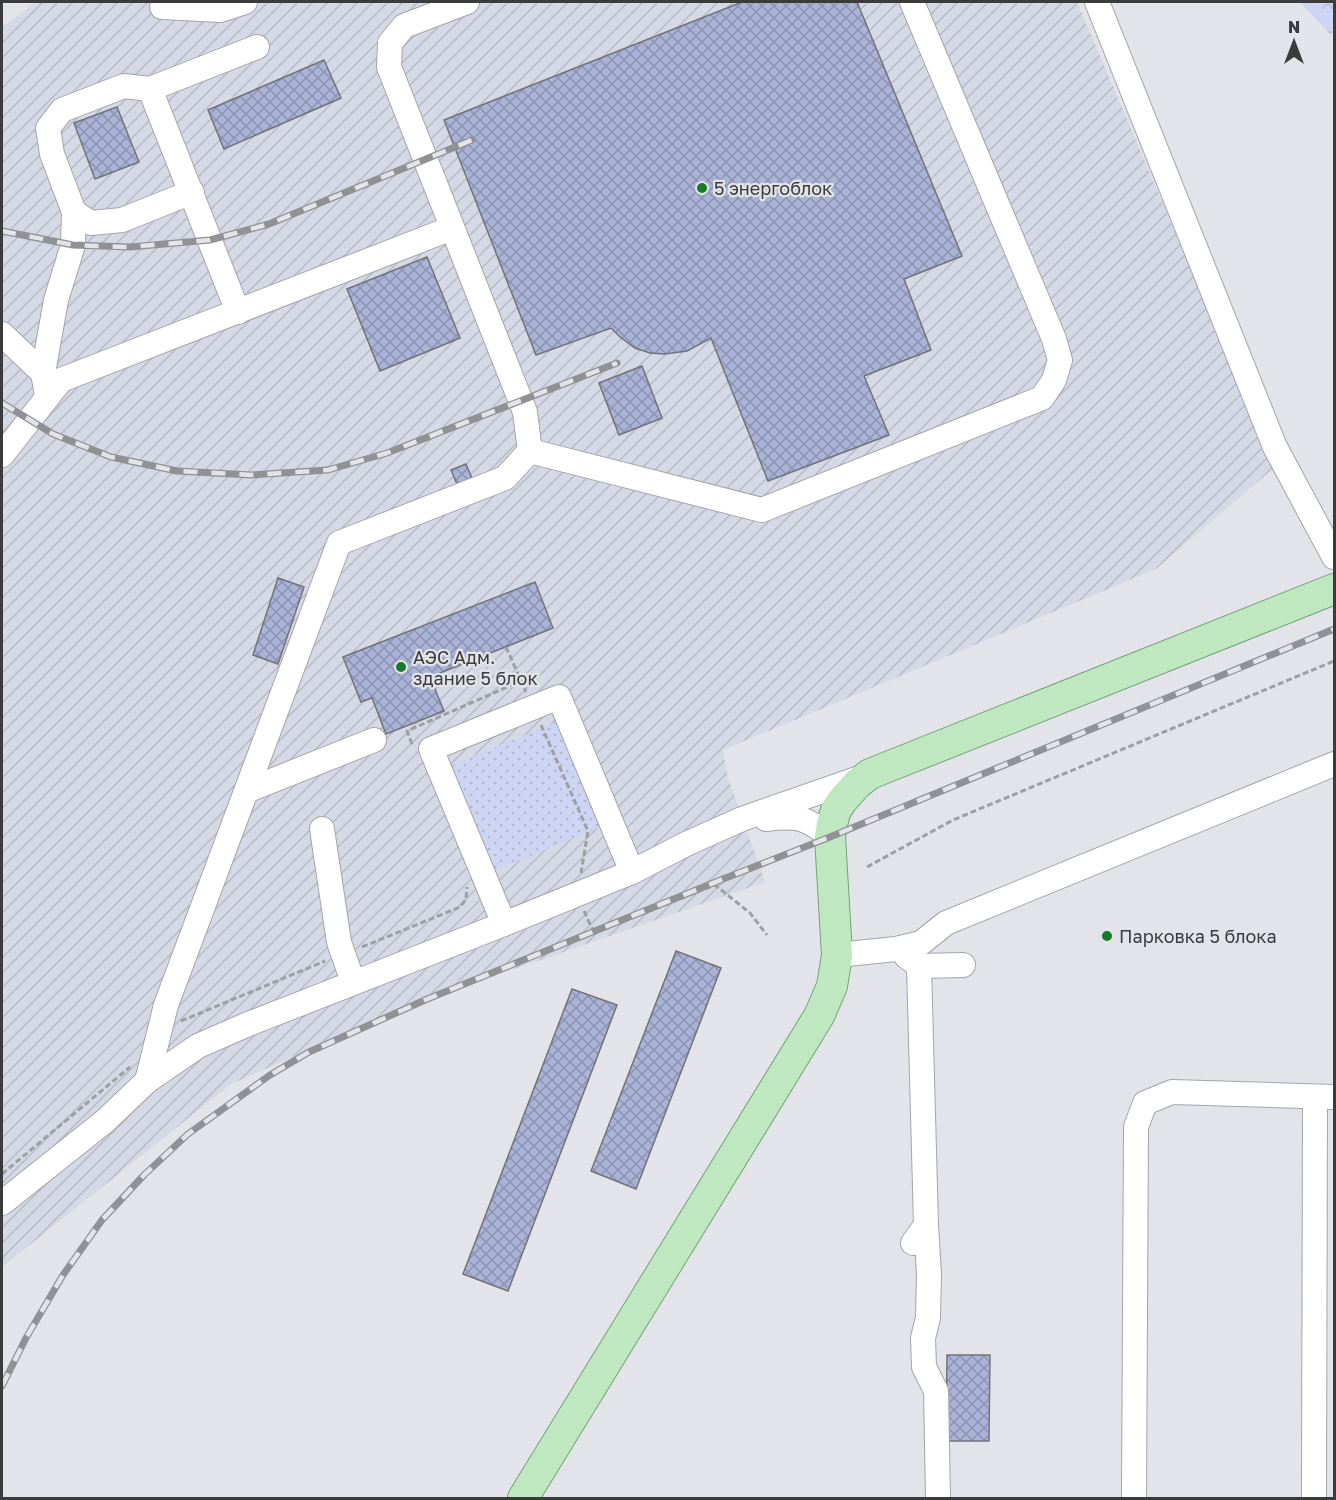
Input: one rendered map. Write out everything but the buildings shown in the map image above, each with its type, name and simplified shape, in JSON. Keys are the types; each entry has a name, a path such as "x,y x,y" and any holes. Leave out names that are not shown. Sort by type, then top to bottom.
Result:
{"main road":[{"path":"523,1498 819,1016 832,986 837,955 831,837 836,810 857,784 870,774 1335,589"}],"lane":[{"path":"162,7 220,10 245,2"},
{"path":"467,2 404,26 390,43 389,67 525,412 530,451"},
{"path":"530,451 762,510 1042,398 1054,380 1060,360 1057,349 912,2"},
{"path":"1097,2 1275,447 1335,557"},
{"path":"2,454 29,421 45,384 56,300 73,245 74,212 52,154 48,128 62,110 124,86 150,89 257,47"},
{"path":"150,89 238,312"},
{"path":"74,212 91,223 122,220 192,192"},
{"path":"45,384 61,380 452,228"},
{"path":"2,334 45,384"},
{"path":"2,1203 105,1120 139,1074 156,1044 166,1005 339,543 505,478 530,451"},
{"path":"504,924 431,749 533,707 559,697 632,872"},
{"path":"246,791 374,740"},
{"path":"837,955 896,949 921,943 946,923 1334,766"},
{"path":"139,1074 246,1024 632,872 742,819 870,774"},
{"path":"742,819 803,818 831,837"},
{"path":"322,829 339,942 352,982"},
{"path":"896,949 919,966 963,965"},
{"path":"919,966 920,1234 928,1318 923,1338 924,1366 936,1391 938,1498"},
{"path":"1134,1498 1136,1127 1145,1103 1172,1092 1325,1097 1314,1498"}],"path":[{"path":"506,646 588,831"},
{"path":"867,867 953,820 1335,661"},
{"path":"415,753 407,731 521,681"},
{"path":"156,1044 178,1022 460,907 466,898 467,882"},
{"path":"594,933 715,885 750,913 766,935"},
{"path":"2,1174 139,1074"}],"shaded area":[{"path":"35,2 1077,2 1275,467 1156,569 723,750 728,778 765,882 425,1000 231,1084 2,1267 2,28"}],"green space":[{"path":"1300,2 1334,2 1334,32 1330,34"},
{"path":"561,720 605,825 489,873 445,768"}],"railway":[{"path":"2,231 73,245 130,247 210,240 269,224 472,140"},
{"path":"2,403 53,434 111,457 177,471 251,475 328,470 387,453 617,363"},
{"path":"2,1386 26,1338 63,1275 102,1220 144,1175 188,1134 270,1075 309,1052 425,1000 830,837 1334,629"}],"place":[{"name":"5 энергоблок","path":"702,188"},
{"name":"АЭС Адм. здание 5 блок","path":"401,667"},
{"name":"Парковка 5 блока","path":"1107,936"}]}
